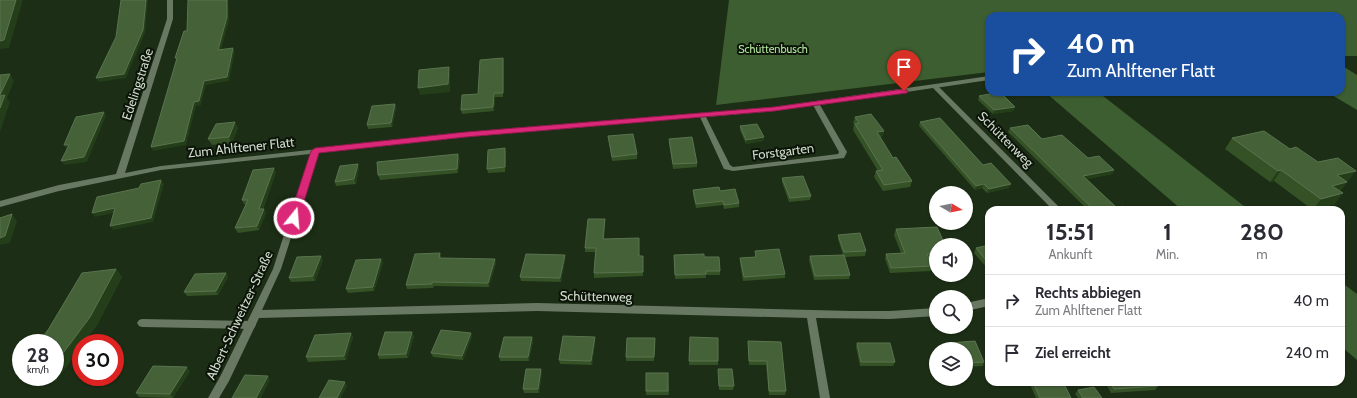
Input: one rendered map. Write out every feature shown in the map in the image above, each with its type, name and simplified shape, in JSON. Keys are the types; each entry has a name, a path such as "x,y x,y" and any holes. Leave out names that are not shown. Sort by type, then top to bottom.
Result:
{"street":[{"name":"Edelingstraße","path":"120,175 170,19 170,0"},
{"name":"Zum Ahlftener Flatt","path":"0,204 120,175 161,168 466,135 816,104 985,79"},
{"name":"Schüttenweg","path":"935,86 1054,206"},
{"name":"Forstgarten","path":"702,115 727,167 733,169 840,156 843,152 816,104"},
{"name":"Albert-Schweitzer-Straße","path":"213,398 251,325 277,269 315,151"},
{"path":"973,305 985,303"},
{"name":"Schüttenweg","path":"256,314 537,308 811,312 890,315 929,312"},
{"path":"811,312 825,398"},
{"path":"142,323 251,325"}],"green space":[{"name":"Schüttenbusch","path":"729,0 1357,0 1357,56 1345,56 1345,12 985,12 985,72 716,105"},
{"path":"1345,68 1357,75 1357,110 1334,96 1345,96"},
{"path":"1050,96 1103,96 1244,206 1177,206"},
{"path":"1345,285 1357,294 1357,360 1345,350"}],"building":[{"path":"0,0 16,0 4,40 0,41"},
{"path":"121,0 146,0 143,30 124,74 96,78 116,37"},
{"path":"188,0 227,0 227,17 218,50 233,48 227,77 204,81 199,101 194,102 184,141 151,147 177,58 175,58 184,31 187,31"},
{"path":"503,58 503,93 494,93 493,107 461,110 462,95 478,94 480,60"},
{"path":"449,67 448,84 418,88 419,70"},
{"path":"10,74 0,95 0,75"},
{"path":"5,95 0,108 0,96"},
{"path":"979,96 1004,96 1015,107 994,110"},
{"path":"395,104 391,123 367,125 372,106"},
{"path":"104,112 84,157 61,161 69,145 64,145 76,117"},
{"path":"871,114 884,131 877,132 893,158 896,157 912,181 884,185 876,171 883,170 855,124 859,123 855,117"},
{"path":"940,118 983,165 991,163 1011,184 989,189 984,184 976,186 920,122"},
{"path":"235,122 229,137 208,139 216,124"},
{"path":"757,124 764,137 746,140 740,126"},
{"path":"1028,125 1042,139 1062,135 1088,158 1099,156 1114,170 1083,176 1115,206 1090,206 1010,128"},
{"path":"1264,131 1290,149 1296,147 1318,162 1338,158 1356,171 1337,175 1347,182 1332,186 1343,193 1321,199 1281,170 1278,171 1232,138"},
{"path":"633,134 637,154 612,157 608,136"},
{"path":"692,137 697,163 673,164 669,139"},
{"path":"505,148 505,167 487,169 488,150"},
{"path":"458,154 457,169 378,175 377,162"},
{"path":"358,164 354,179 335,182 340,166"},
{"path":"274,168 259,209 264,209 257,226 235,228 248,200 242,200 253,170"},
{"path":"803,176 811,196 790,198 782,178"},
{"path":"161,180 151,218 110,226 115,208 92,213 97,197 139,188 141,184"},
{"path":"719,187 720,191 735,189 739,203 724,205 723,201 696,204 693,190"},
{"path":"12,214 5,236 0,238 0,218"},
{"path":"588,219 605,219 603,239 639,238 639,256 643,256 643,272 594,273 596,248 585,248"},
{"path":"929,227 929,230 938,230 942,238 929,238 929,254 927,254 929,266 891,268 886,254 905,253 896,229"},
{"path":"860,233 866,251 844,252 838,235"},
{"path":"985,246 985,259 976,248"},
{"path":"779,249 785,274 744,277 740,258 756,257 755,251"},
{"path":"440,253 439,258 495,259 488,283 432,282 432,284 406,285 415,254"},
{"path":"526,254 565,255 560,278 520,277"},
{"path":"704,254 704,257 719,257 720,271 706,271 706,274 675,275 674,255"},
{"path":"844,255 850,275 815,276 810,256"},
{"path":"321,256 313,276 289,278 297,257"},
{"path":"381,259 373,287 346,289 356,260"},
{"path":"116,269 90,317 77,334 72,334 72,341 64,352 64,334 45,334 82,273"},
{"path":"226,273 216,291 184,292 195,274"},
{"path":"441,330 471,333 462,356 431,353"},
{"path":"385,332 412,332 406,354 378,355"},
{"path":"351,333 344,356 306,357 315,335"},
{"path":"563,336 595,337 591,361 559,360"},
{"path":"504,337 532,337 528,357 499,357"},
{"path":"690,337 718,338 718,361 689,361"},
{"path":"627,338 655,338 654,357 626,357"},
{"path":"748,341 781,342 786,391 769,391 767,361 749,361"},
{"path":"975,341 984,362 973,363 973,342 962,342"},
{"path":"857,343 890,343 895,362 861,362"},
{"path":"153,366 187,367 170,394 136,393"},
{"path":"526,369 541,369 538,389 523,389"},
{"path":"718,369 732,369 734,386 719,386"},
{"path":"646,373 668,373 668,391 646,391"},
{"path":"245,375 268,376 256,398 232,398"},
{"path":"329,380 345,382 337,398 319,398"},
{"path":"1035,386 1065,386 1071,398 1040,398"},
{"path":"1112,386 1158,386 1114,389"},
{"path":"1094,387 1102,398 1083,398 1078,390"}],"route":[{"path":"294,218 315,151 466,135 774,109 904,91"}]}
